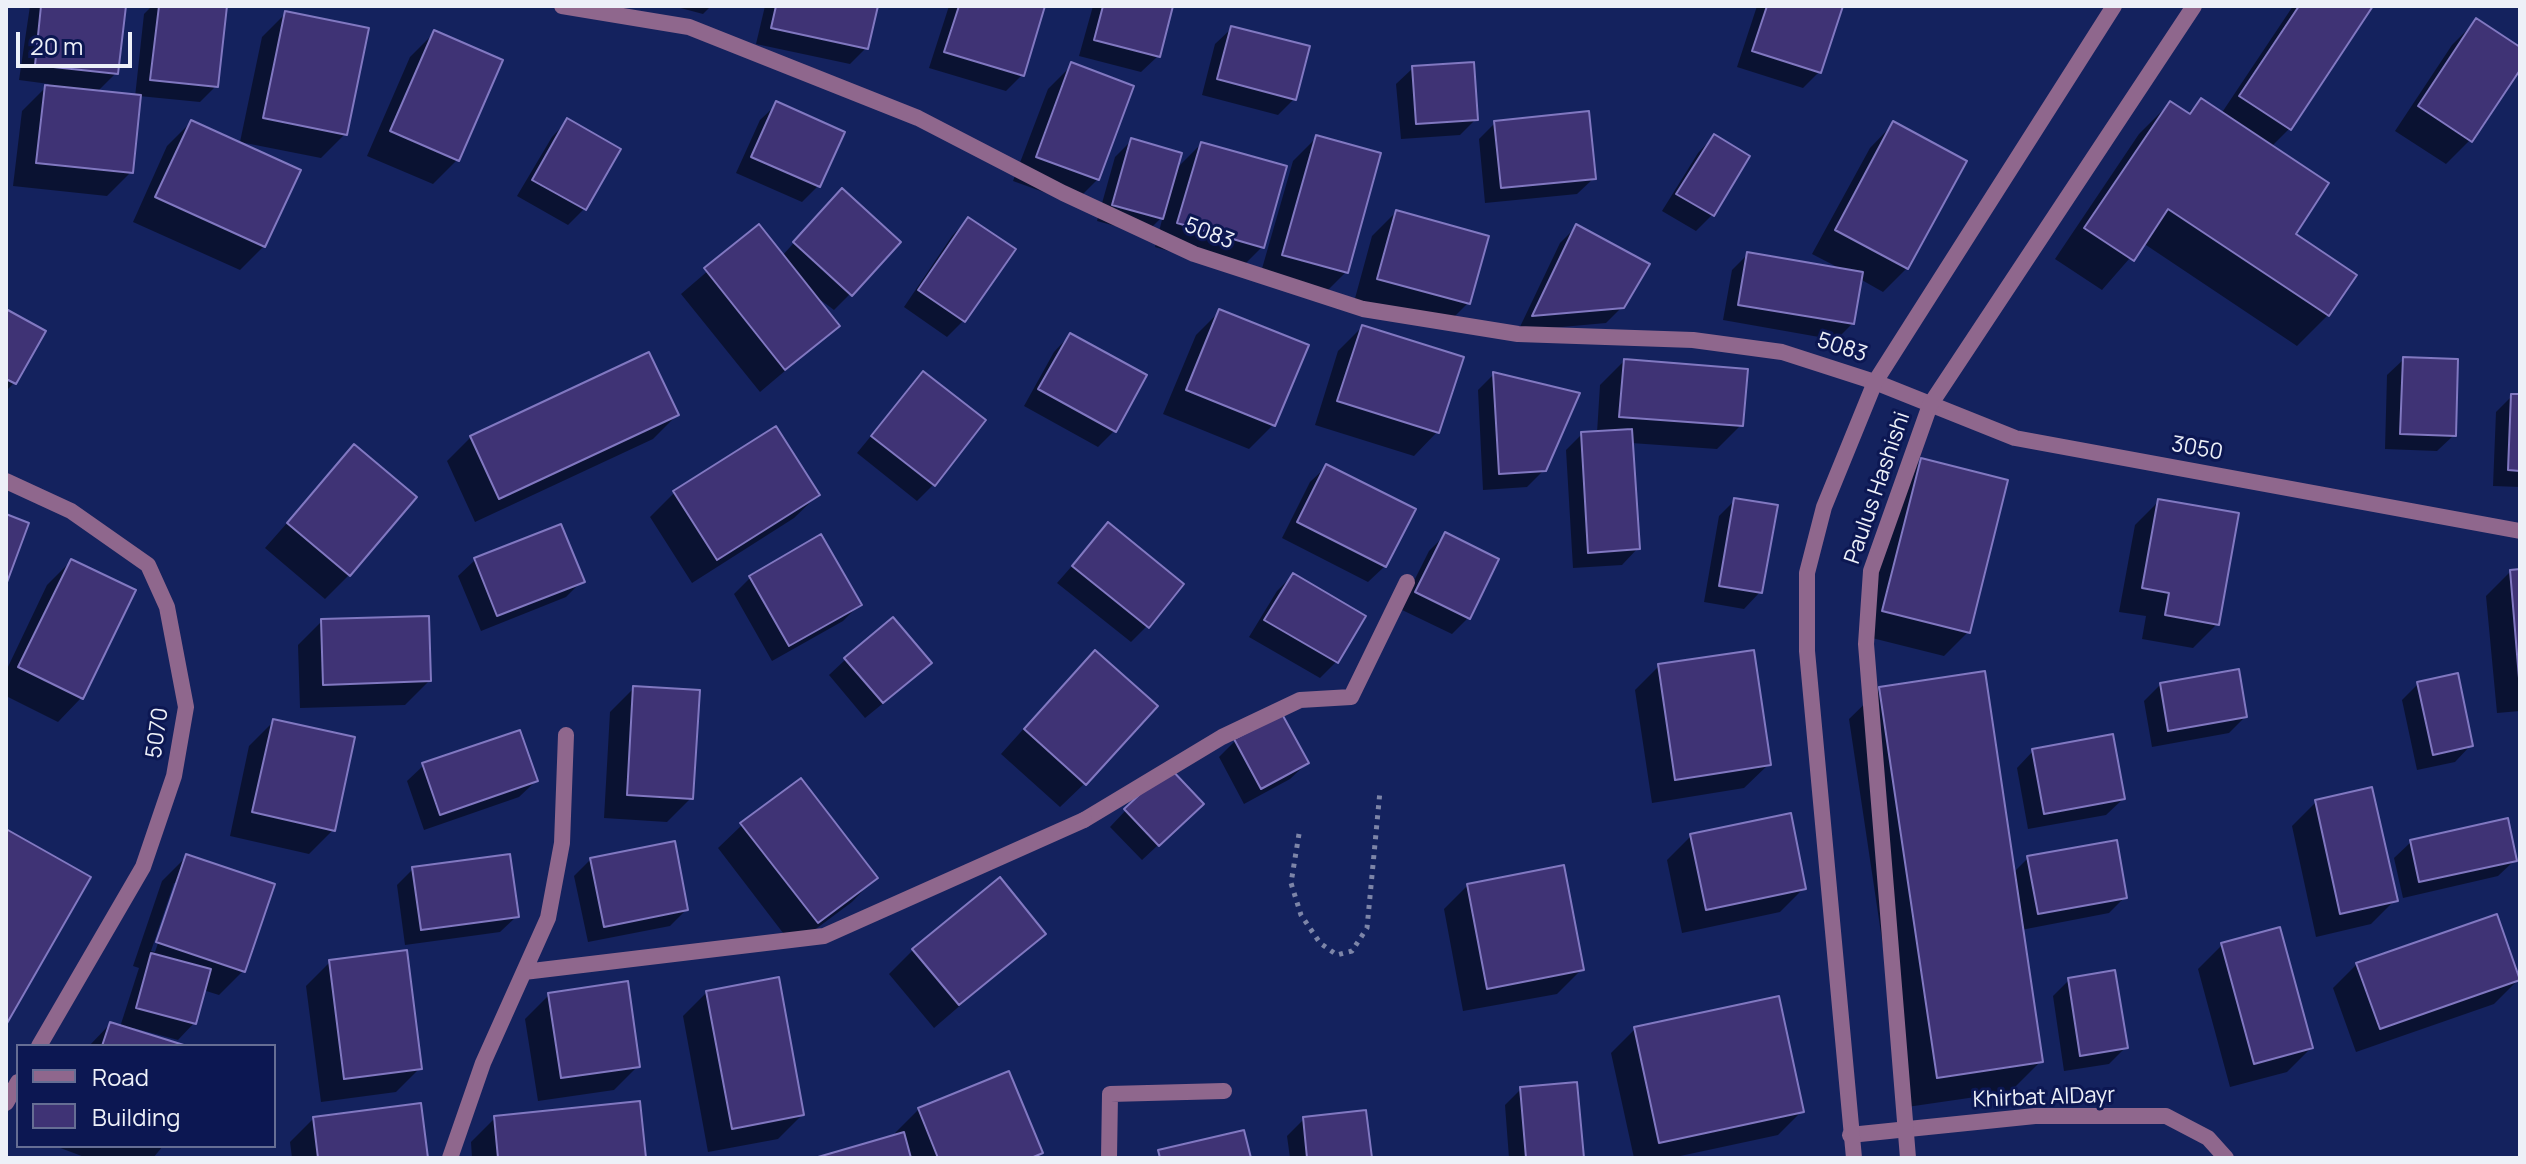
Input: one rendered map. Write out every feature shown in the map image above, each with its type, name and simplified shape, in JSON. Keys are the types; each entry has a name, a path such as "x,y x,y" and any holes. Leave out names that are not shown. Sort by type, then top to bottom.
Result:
{"street":[{"name":"5083","path":"562,6 689,27 918,118 1063,193 1194,254 1363,309 1518,334 1693,340 1782,352 1875,382"},
{"name":"Paulus Hashishi","path":"1854,1158 1807,651 1807,573 1824,507 1875,382 2114,6"},
{"name":"Paulus Hashishi","path":"1908,1158 1903,1129 1866,644 1871,571 1930,405 2194,6"},
{"name":"3050","path":"1875,382 2015,438 2520,531"},
{"name":"5070","path":"6,481 71,511 148,565 167,607 186,707 174,776 143,867 40,1044"},
{"path":"524,972 824,936 1084,820 1222,737 1300,700 1351,697 1407,582"},
{"path":"450,1158 483,1063 548,918 562,843 566,735"},
{"path":"6,1103 16,1086"},
{"path":"1109,1158 1110,1094 1224,1091"},
{"name":"Khirbat AlDayr","path":"1850,1135 2035,1116 2166,1116 2208,1138 2226,1158"}],"path":[{"path":"1299,834 1291,883 1301,915 1320,943 1337,955 1352,951 1367,928 1380,791"}],"building":[{"path":"41,6 126,6 118,74 35,65"},
{"path":"159,6 227,6 218,87 150,80"},
{"path":"776,6 878,6 868,49 771,28"},
{"path":"959,6 1045,6 1024,76 944,52"},
{"path":"1103,6 1173,6 1160,57 1094,40"},
{"path":"1767,6 1843,6 1821,73 1752,51"},
{"path":"2299,6 2373,6 2291,130 2239,96"},
{"path":"285,11 369,28 347,135 263,118"},
{"path":"2476,18 2520,47 2520,70 2472,142 2418,106"},
{"path":"1231,26 1310,46 1296,100 1217,79"},
{"path":"434,30 503,60 459,161 390,131"},
{"path":"1071,62 1134,86 1099,180 1036,157"},
{"path":"1474,62 1478,120 1416,124 1412,66"},
{"path":"45,85 141,95 133,173 36,163"},
{"path":"2201,98 2329,183 2296,234 2357,275 2329,316 2168,209 2134,261 2084,228 2170,101 2190,114"},
{"path":"776,101 845,132 820,187 751,157"},
{"path":"1589,111 1596,179 1501,188 1494,121"},
{"path":"567,118 621,149 586,210 532,180"},
{"path":"191,120 301,170 265,247 155,197"},
{"path":"1893,121 1967,161 1908,269 1835,230"},
{"path":"1714,134 1750,156 1714,216 1676,194"},
{"path":"1316,135 1381,153 1348,273 1282,255"},
{"path":"1131,138 1182,153 1163,219 1112,205"},
{"path":"1201,142 1287,166 1264,248 1177,223"},
{"path":"842,188 901,242 852,296 793,242"},
{"path":"1396,210 1489,236 1470,304 1377,279"},
{"path":"968,217 1016,249 965,322 918,290"},
{"path":"759,224 840,326 785,370 704,268"},
{"path":"1576,224 1650,264 1624,308 1532,316"},
{"path":"1747,252 1863,272 1854,324 1738,305"},
{"path":"6,309 46,331 16,384 6,379"},
{"path":"1219,309 1309,345 1275,426 1186,390"},
{"path":"1362,325 1464,357 1439,433 1337,401"},
{"path":"1070,333 1147,375 1116,432 1038,389"},
{"path":"649,352 679,415 499,499 470,436"},
{"path":"2403,357 2458,359 2456,436 2400,434"},
{"path":"1624,359 1748,369 1743,426 1619,417"},
{"path":"923,371 986,420 935,486 871,436"},
{"path":"1493,372 1580,393 1546,471 1499,474"},
{"path":"2511,394 2520,394 2520,471 2508,470"},
{"path":"776,426 820,495 717,560 673,491"},
{"path":"1632,429 1640,549 1588,553 1581,432"},
{"path":"354,444 417,497 350,576 287,523"},
{"path":"1921,458 2008,480 1970,633 1882,611"},
{"path":"1326,464 1416,509 1386,567 1297,522"},
{"path":"1734,498 1778,505 1762,593 1719,586"},
{"path":"2158,499 2239,513 2219,625 2165,615 2169,593 2142,588"},
{"path":"6,514 29,523 6,585"},
{"path":"1108,522 1184,584 1149,628 1072,566"},
{"path":"561,524 585,582 497,616 474,558"},
{"path":"1445,532 1499,559 1470,619 1415,592"},
{"path":"821,534 862,605 789,646 749,576"},
{"path":"71,559 136,590 83,699 18,667"},
{"path":"2520,569 2520,690 2510,570"},
{"path":"1293,573 1366,616 1338,663 1264,620"},
{"path":"429,616 431,681 323,685 321,619"},
{"path":"893,617 932,663 883,703 844,658"},
{"path":"1095,650 1158,706 1086,785 1024,729"},
{"path":"1754,650 1771,765 1675,780 1658,664"},
{"path":"2239,669 2247,717 2168,731 2160,683"},
{"path":"1985,671 2043,1062 1937,1078 1879,687"},
{"path":"2458,673 2473,746 2433,755 2417,682"},
{"path":"633,686 700,690 693,799 627,795"},
{"path":"1282,714 1309,763 1261,789 1234,739"},
{"path":"273,719 355,737 335,831 252,812"},
{"path":"520,730 538,781 440,815 422,763"},
{"path":"2113,734 2125,799 2044,814 2032,749"},
{"path":"1169,767 1204,804 1159,846 1124,809"},
{"path":"801,778 878,878 818,923 740,823"},
{"path":"2372,787 2398,901 2340,914 2315,800"},
{"path":"1791,813 1806,889 1706,910 1690,834"},
{"path":"2508,818 2517,861 2419,882 2410,840"},
{"path":"6,829 91,877 6,1025"},
{"path":"2117,840 2127,898 2038,914 2027,856"},
{"path":"675,841 688,910 604,927 590,858"},
{"path":"186,854 275,884 245,972 156,942"},
{"path":"510,854 519,917 421,930 412,867"},
{"path":"1564,865 1584,970 1487,989 1467,884"},
{"path":"1000,877 1046,934 959,1005 912,949"},
{"path":"2497,914 2520,980 2380,1029 2356,963"},
{"path":"2280,927 2313,1048 2254,1064 2221,943"},
{"path":"407,950 422,1069 344,1079 329,960"},
{"path":"151,953 211,969 196,1024 136,1008"},
{"path":"2115,970 2128,1048 2080,1056 2068,978"},
{"path":"779,977 804,1115 732,1129 706,991"},
{"path":"628,981 640,1067 561,1078 548,993"},
{"path":"1779,996 1804,1112 1659,1143 1634,1027"},
{"path":"110,1022 181,1044 103,1044"},
{"path":"1009,1071 1043,1153 1031,1158 938,1158 918,1108"},
{"path":"1577,1082 1584,1158 1526,1158 1520,1087"},
{"path":"640,1101 646,1158 498,1158 494,1116"},
{"path":"421,1103 428,1158 318,1158 313,1117"},
{"path":"1366,1110 1372,1158 1307,1158 1303,1117"},
{"path":"1244,1130 1251,1158 1160,1158 1158,1150"},
{"path":"904,1132 911,1158 818,1157"}]}
